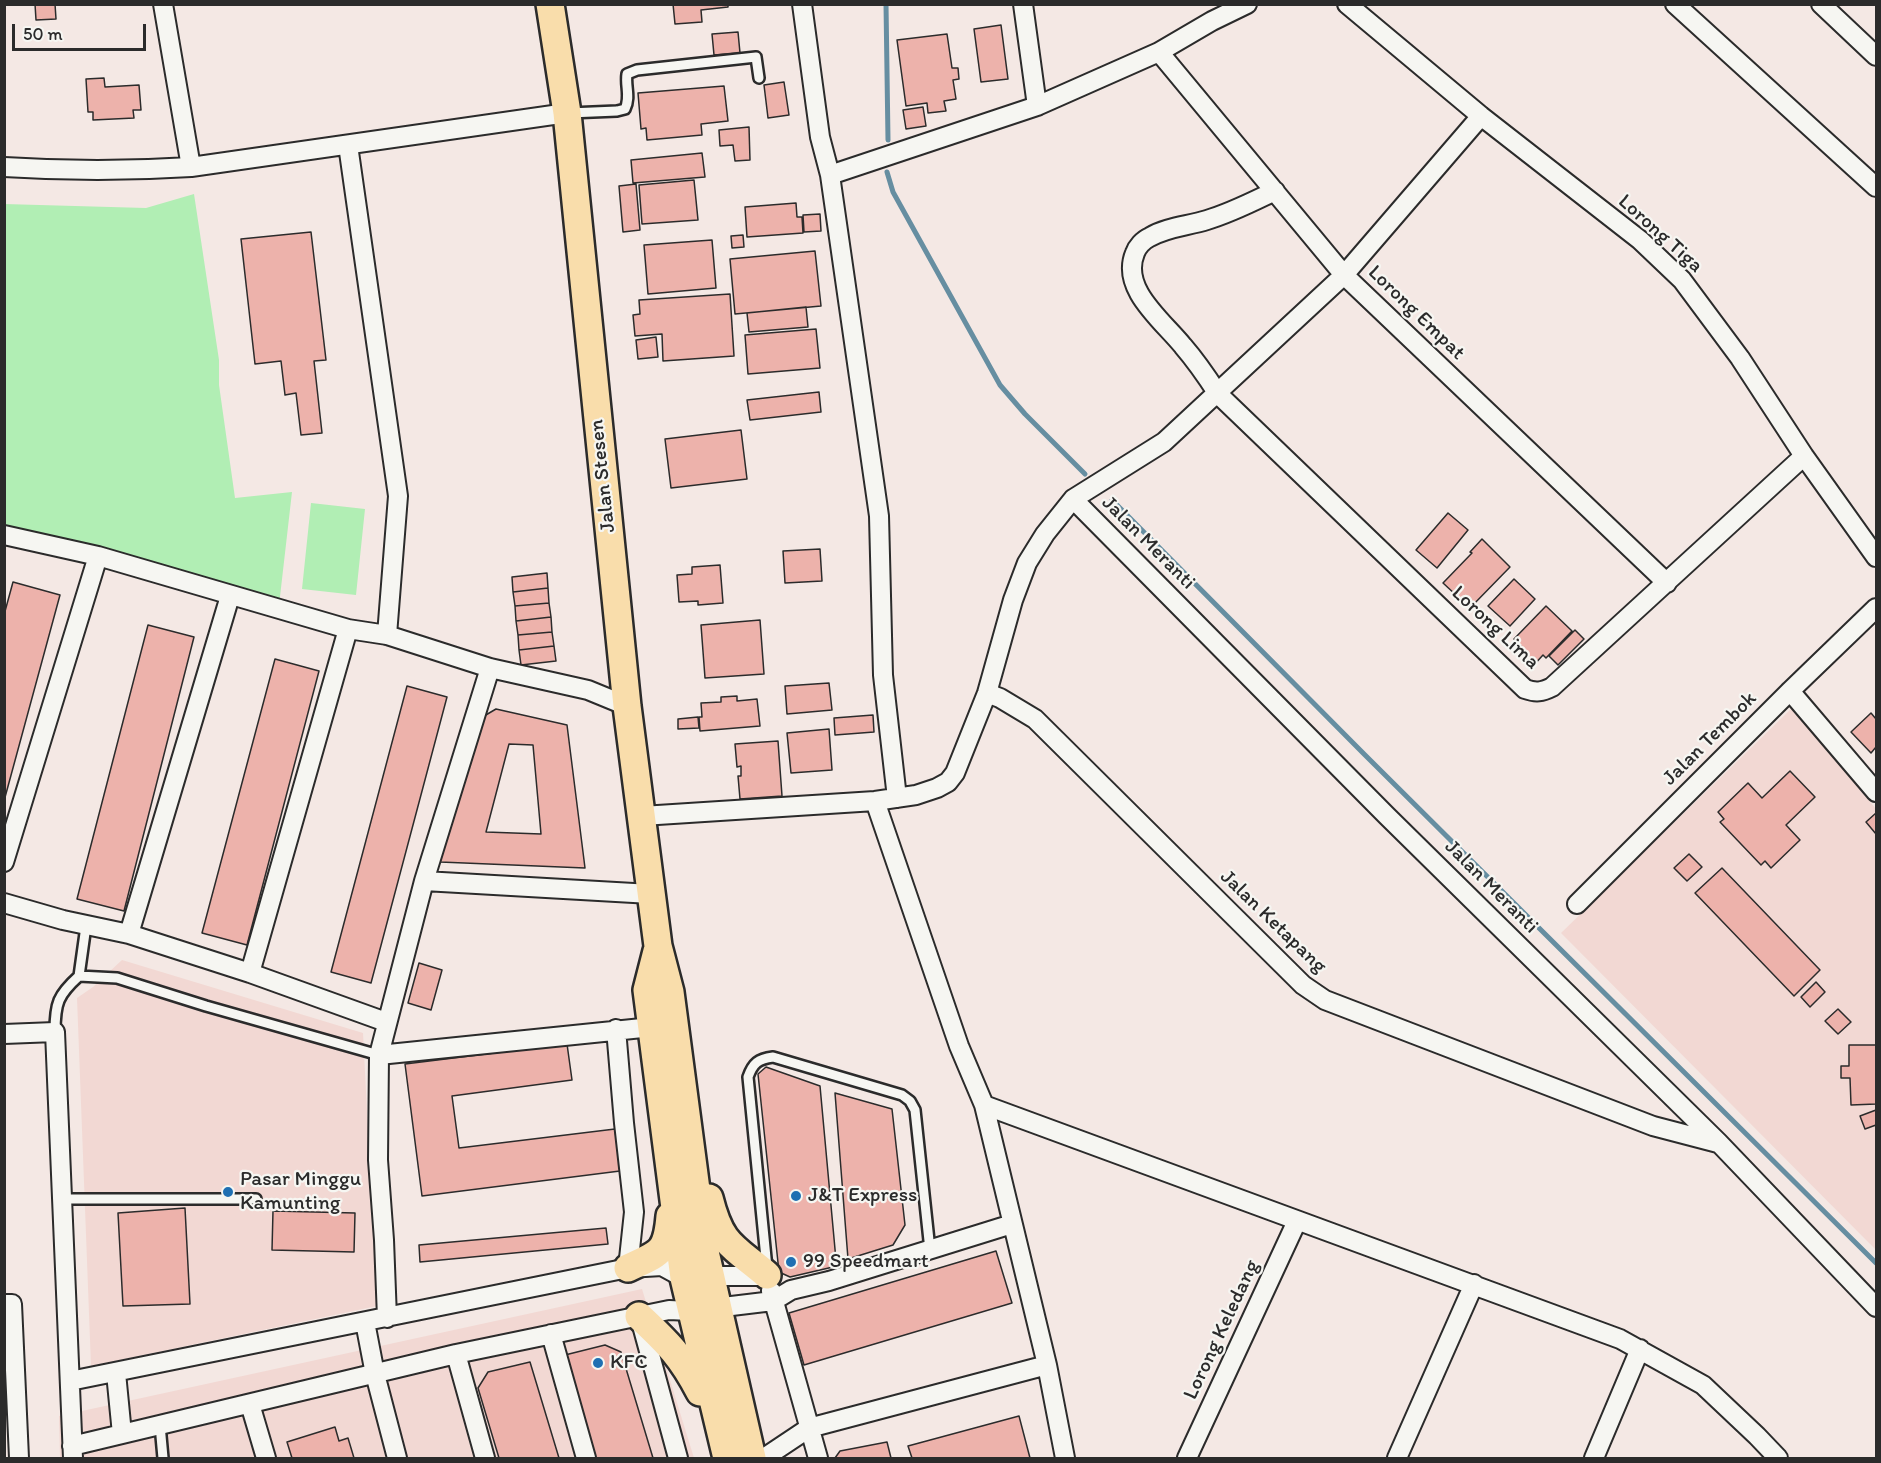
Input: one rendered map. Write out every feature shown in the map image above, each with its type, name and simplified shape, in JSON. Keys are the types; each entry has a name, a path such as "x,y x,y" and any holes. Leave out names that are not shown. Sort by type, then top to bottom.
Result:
{"main road":[{"name":"Jalan Stesen","path":"550,4 567,113 627,706 657,946"},
{"path":"657,946 647,990 672,1194 690,1311 725,1458"},
{"path":"657,946 670,992 703,1243 752,1458"},
{"path":"684,1092 714,1218 721,1234 738,1253 767,1275"},
{"path":"628,1268 657,1254 665,1245 672,1194"},
{"path":"639,1316 673,1347 684,1361 700,1391 725,1458"}],"street":[{"path":"164,4 190,167"},
{"path":"802,4 820,137 830,175 879,516 883,675 897,798"},
{"path":"1023,4 1037,106"},
{"path":"830,175 1037,106 1159,52 1210,13 1247,4"},
{"name":"Lorong Tiga","path":"1347,4 1481,116 1640,240 1682,280 1740,358 1804,456 1876,557"},
{"path":"1675,4 1876,187"},
{"path":"1821,4 1876,56"},
{"name":"Lorong Empat","path":"1159,52 1344,275 1667,583"},
{"path":"4,166 132,171 190,167 567,113"},
{"path":"642,816 875,801 916,795 948,782 955,773 987,693 1013,600 1027,563 1045,534 1073,499 1164,442 1218,394 1344,275 1481,116"},
{"path":"348,146 398,496 387,635"},
{"name":"Lorong Lima","path":"1275,191 1227,213 1165,230 1147,238 1137,248 1131,262 1133,280 1140,295 1194,359 1218,394 1525,689 1542,692 1552,687 1804,456"},
{"name":"Jalan Meranti","path":"1073,499 1387,816 1719,1143 1876,1307"},
{"path":"4,535 98,556 348,629 387,635 490,668 588,690 627,706"},
{"path":"4,862 98,556"},
{"path":"129,934 230,596"},
{"name":"Jalan Tembok","path":"1577,904 1876,608"},
{"path":"250,973 348,629"},
{"path":"387,1318 378,1160 379,1055 424,881 490,668"},
{"path":"1790,691 1876,792"},
{"name":"Jalan Ketapang","path":"987,693 1035,718 1303,985 1325,1000 1653,1126 1719,1143"},
{"path":"875,801 959,1046 984,1105 1047,1365 1065,1458"},
{"path":"424,881 651,894"},
{"path":"4,903 86,926 129,934 250,973 386,1022"},
{"path":"379,1055 652,1027"},
{"path":"616,1029 634,1212 628,1268"},
{"path":"4,1034 55,1032 73,1452 122,1434 456,1354 669,1310 690,1311 773,1301 790,1290 829,1281 1012,1224"},
{"path":"984,1105 1620,1339 1703,1385 1778,1458"},
{"name":"Lorong Keledang","path":"1188,1458 1297,1221"},
{"path":"70,1381 628,1268 662,1266 684,1278 767,1275 790,1290"},
{"path":"767,1275 818,1458"},
{"path":"1398,1458 1474,1284"},
{"path":"4,1304 12,1304 19,1458"},
{"path":"639,1316 678,1458"},
{"path":"365,1322 375,1374 397,1458"},
{"path":"551,1334 586,1458"},
{"path":"1594,1458 1640,1349"},
{"path":"456,1354 485,1458"},
{"path":"764,1458 808,1428 1047,1365"},
{"path":"116,1373 122,1434"},
{"path":"250,1404 266,1458"}],"lane":[{"path":"567,113 625,109 628,102 627,74 637,70 756,57 759,78"},
{"path":"55,1032 55,1008 63,990 79,976 86,926"},
{"path":"79,976 117,978 379,1055"},
{"path":"767,1275 748,1077 752,1065 761,1059 773,1057 902,1095 910,1101 915,1110 930,1250"},
{"path":"62,1199 256,1198"},
{"path":"160,1425 163,1458"}],"shaded area":[{"path":"1792,708 1876,809 1876,1250 1561,933"},
{"name":"Pasar Minggu Kamunting","path":"122,960 363,1033 377,1306 91,1366 77,998 93,987"},
{"path":"642,1289 694,1458 60,1458 59,1416"}],"green space":[{"path":"194,194 219,360 219,385 235,498 292,492 278,614 5,536 4,204 146,208"},
{"path":"311,503 365,509 356,595 302,589"}],"building":[{"path":"35,4 55,4 56,19 36,20"},
{"path":"673,4 728,4 728,7 701,10 702,22 675,24"},
{"path":"1001,25 1008,79 981,82 974,29"},
{"path":"738,32 740,53 714,55 712,34"},
{"path":"947,34 952,68 958,68 959,79 953,80 956,99 944,101 946,111 928,113 927,103 906,106 897,40"},
{"path":"104,78 105,87 139,85 141,110 133,110 134,118 93,120 93,112 88,112 86,79"},
{"path":"784,82 789,115 768,118 764,85"},
{"path":"724,86 728,121 701,124 702,135 647,140 646,128 641,129 638,93"},
{"path":"923,107 926,126 906,129 903,110"},
{"path":"749,127 750,160 735,161 733,145 720,146 719,130"},
{"path":"702,153 705,177 633,183 631,160"},
{"path":"694,180 698,220 642,224 639,185"},
{"path":"636,184 640,230 623,232 619,186"},
{"path":"796,203 797,217 802,217 803,233 747,237 745,207"},
{"path":"820,214 821,231 804,232 803,215"},
{"path":"311,232 326,360 314,361 322,433 301,435 296,393 285,395 281,361 255,364 241,239"},
{"path":"743,235 744,247 732,248 731,236"},
{"path":"712,240 716,288 648,294 644,245"},
{"path":"815,251 821,306 735,314 730,259"},
{"path":"730,294 734,356 663,361 662,334 635,336 633,315 640,314 639,300"},
{"path":"806,307 808,327 749,332 747,313"},
{"path":"816,329 820,368 748,374 745,335"},
{"path":"656,337 658,357 638,359 636,340"},
{"path":"819,392 821,412 750,420 747,400"},
{"path":"741,430 747,479 671,488 665,439"},
{"path":"1448,513 1468,530 1437,568 1416,550"},
{"path":"1482,539 1510,567 1470,608 1443,583 1472,553 1470,552"},
{"path":"820,549 822,581 785,583 783,551"},
{"path":"720,565 723,603 698,605 698,601 679,602 677,575 692,574 692,567"},
{"path":"547,573 548,588 513,592 512,577"},
{"path":"1514,579 1535,599 1510,626 1488,606"},
{"path":"13,582 60,595 4,801 4,615"},
{"path":"548,588 549,603 515,606 513,592"},
{"path":"549,603 551,617 516,621 515,606"},
{"path":"1546,606 1572,631 1546,658 1543,655 1533,666 1518,652 1523,648 1514,639"},
{"path":"551,617 552,632 518,635 516,621"},
{"path":"760,620 764,674 705,678 701,625"},
{"path":"148,625 194,637 124,911 77,899"},
{"path":"1575,630 1584,639 1558,665 1549,656"},
{"path":"552,632 554,646 519,650 518,635"},
{"path":"554,646 556,661 521,665 519,650"},
{"path":"275,659 319,671 247,945 202,933"},
{"path":"829,683 832,710 787,714 785,686"},
{"path":"407,686 447,697 371,983 331,972"},
{"path":"737,696 737,701 757,699 760,726 700,731 701,703 721,702 721,697"},
{"path":"496,709 567,725 585,868 440,862 479,719","holes":["509,744 533,745 541,834 486,832"]},
{"path":"1871,713 1876,719 1876,747 1871,753 1851,732"},
{"path":"873,715 874,732 835,735 834,718"},
{"path":"698,717 699,728 678,729 678,719"},
{"path":"829,729 832,770 791,773 787,733"},
{"path":"778,741 782,796 740,799 738,776 741,776 741,766 737,767 735,744"},
{"path":"1790,771 1815,797 1786,825 1800,840 1771,868 1765,861 1761,865 1720,822 1724,819 1718,812 1748,783 1762,798"},
{"path":"1876,813 1876,834 1866,822"},
{"path":"1689,854 1702,867 1687,881 1674,868"},
{"path":"1722,868 1820,970 1794,996 1695,893"},
{"path":"419,963 442,970 431,1010 408,1003"},
{"path":"1816,982 1825,992 1810,1007 1801,997"},
{"path":"1838,1009 1851,1022 1838,1034 1825,1021"},
{"path":"567,1044 572,1080 452,1096 459,1148 615,1129 620,1171 422,1196 405,1064"},
{"path":"1849,1045 1876,1045 1876,1104 1851,1105 1850,1078 1841,1078 1841,1066 1849,1066"},
{"path":"766,1067 820,1086 836,1260 833,1267 790,1277 779,1272 758,1074"},
{"path":"835,1093 892,1109 905,1225 893,1245 848,1259"},
{"path":"1876,1110 1876,1125 1865,1129 1860,1116"},
{"path":"185,1208 190,1304 123,1306 118,1213"},
{"path":"273,1211 355,1213 354,1252 272,1250"},
{"path":"606,1228 608,1244 420,1262 419,1245"},
{"path":"996,1251 1012,1303 804,1365 789,1313"},
{"path":"605,1345 621,1352 653,1458 593,1458 561,1356"},
{"path":"530,1362 559,1458 499,1458 478,1388 488,1372"},
{"path":"1019,1416 1030,1458 912,1458 908,1446"},
{"path":"335,1427 339,1441 348,1438 354,1458 292,1458 287,1442"},
{"path":"887,1442 891,1458 835,1458 840,1451"}],"waterway":[{"path":"886,4 888,140"},
{"path":"887,172 893,192 1000,385 1025,414 1085,474"},
{"path":"1112,500 1876,1263"}],"place":[{"name":"Pasar Minggu Kamunting","path":"228,1192"},
{"name":"J&T Express","path":"796,1196"},
{"name":"99 Speedmart","path":"791,1262"},
{"name":"KFC","path":"598,1363"}]}
